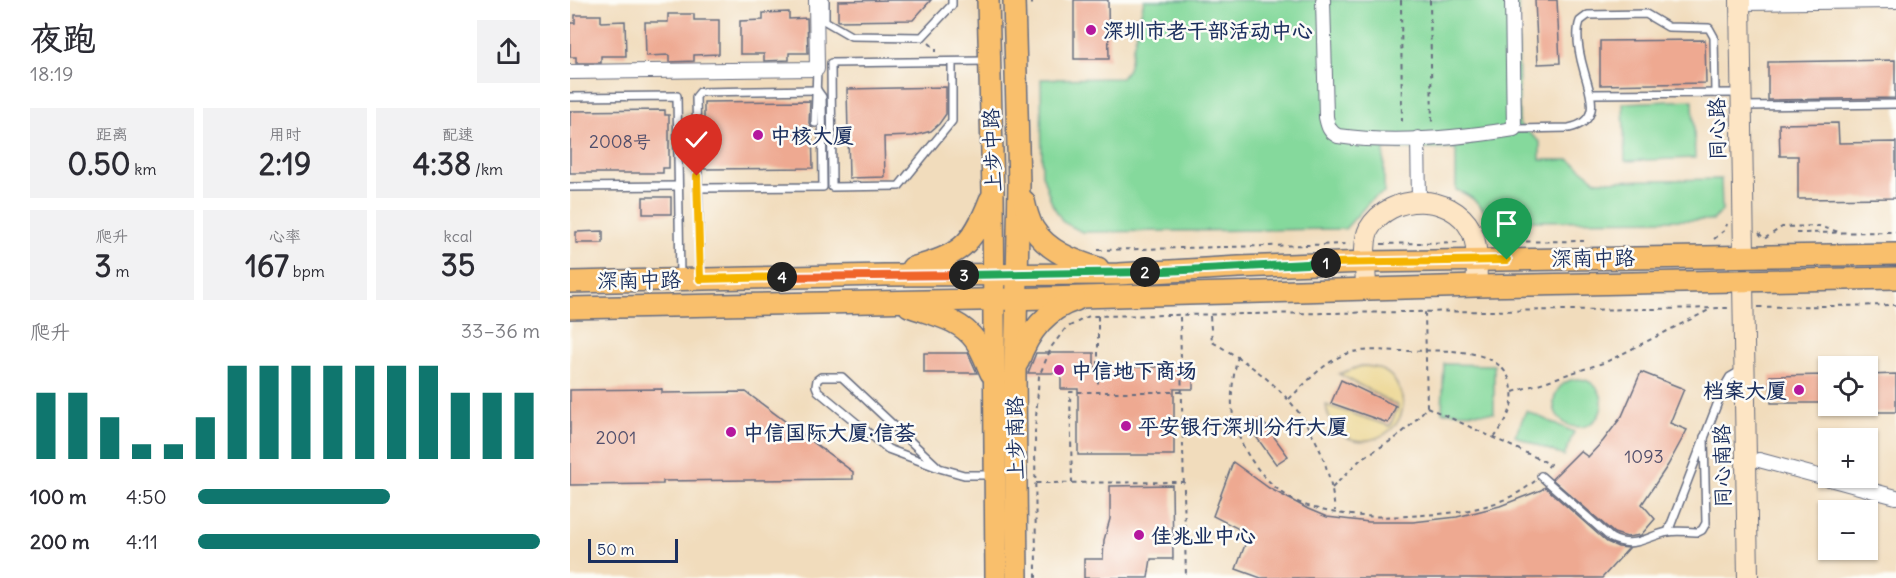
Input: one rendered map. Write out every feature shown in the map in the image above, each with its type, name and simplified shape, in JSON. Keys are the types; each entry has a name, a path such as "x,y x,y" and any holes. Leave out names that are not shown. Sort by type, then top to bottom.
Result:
{"main road":[{"name":"上步中路","path":"988,0 994,300"},
{"name":"上步中路","path":"1014,0 1019,184 1016,299"},
{"path":"1019,184 1033,228 1053,249 1081,263 1119,274"},
{"path":"884,275 932,263 958,251 980,224 993,191"},
{"name":"深南中路","path":"570,282 884,275 1119,274 1239,267 1365,250 1475,248 1744,256 1896,254"},
{"name":"深南中路","path":"570,308 1016,299 1095,306 1366,289 1896,278"},
{"name":"上步南路","path":"1016,299 1017,578"},
{"path":"894,300 947,319 965,329 974,339 994,380"},
{"name":"上步南路","path":"994,300 996,578"},
{"path":"1015,374 1026,342 1046,317 1068,302 1095,306"}],"street":[{"path":"570,72 817,69 816,0"},
{"path":"1323,0 1328,126 1331,133 1402,138 1432,138 1514,129 1512,0"},
{"path":"1740,1 1895,0"},
{"name":"同心路","path":"1740,1 1744,256"},
{"path":"1418,138 1419,201"},
{"path":"1366,289 1367,235 1376,221 1392,208 1419,201 1447,208 1464,221 1474,237 1477,286"},
{"name":"同心南路","path":"1743,282 1748,578"},
{"path":"1759,460 1896,497"}],"lane":[{"path":"825,0 825,21 851,36 922,37 952,5 952,0"},
{"path":"1514,129 1576,127 1588,117 1591,94 1584,70 1578,29 1584,17 1594,15 1646,15 1668,27 1709,28 1714,37 1715,93"},
{"path":"952,62 952,121 899,186 832,187 831,63 990,61"},
{"path":"815,123 817,69"},
{"path":"698,188 696,97 700,92 817,90"},
{"path":"698,188 823,187 822,97 817,90"},
{"path":"1591,94 1715,93 1741,99 1896,104"},
{"path":"570,96 677,96 678,186 690,279"},
{"path":"690,279 700,176 700,152"},
{"path":"570,187 678,186"},
{"path":"1668,532 1726,383 1735,373 1744,370"},
{"path":"939,468 842,377 821,377 817,380 818,391 888,449 939,468 964,475 995,475"},
{"path":"1541,476 1617,541 1641,542 1668,532 1698,531 1704,527 1704,437"}],"path":[{"path":"1032,0 1032,12"},
{"path":"1401,0 1402,138"},
{"path":"1430,0 1432,138"},
{"path":"922,37 936,49 936,62"},
{"path":"1714,239 1725,230 1728,220"},
{"path":"1764,239 1782,227 1819,226 1842,233"},
{"path":"1796,233 1896,232"},
{"path":"1097,250 1475,248 1590,241"},
{"path":"1095,306 1180,316 1210,316 1896,305"},
{"path":"1095,306 1098,384"},
{"path":"1036,578 1035,432 1039,376 1052,346 1066,328 1089,316 1095,306"},
{"path":"1513,392 1606,362 1712,308"},
{"path":"1332,488 1361,459 1397,437 1427,407 1425,312"},
{"path":"1180,316 1186,578"},
{"path":"1210,316 1212,342 1238,356 1274,383 1304,421 1329,472 1335,512"},
{"path":"1288,399 1329,363 1349,353 1458,351 1496,361 1509,377 1514,396 1508,421 1494,438"},
{"path":"1238,356 1234,372 1232,406 1234,423 1241,442 1253,461 1284,493 1304,504 1335,512 1399,517 1440,514 1481,507 1515,496 1541,476 1550,464 1427,407"},
{"path":"1072,483 1070,392 1182,392"},
{"path":"1036,483 1184,482"}],"green space":[{"path":"1144,0 1518,0 1519,124 1540,142 1540,160 1570,160 1597,181 1721,179 1722,211 1713,220 1491,221 1476,202 1456,190 1456,149 1384,149 1384,193 1372,199 1345,229 1082,232 1063,222 1052,204 1042,174 1041,79 1121,78 1128,69"},
{"path":"1693,100 1695,158 1625,161 1623,103"},
{"path":"1444,364 1494,365 1494,413 1442,412"},
{"path":"1573,379 1583,379 1598,389 1602,403 1601,412 1592,423 1583,427 1573,427 1558,417 1554,408 1554,398 1564,383"},
{"path":"1526,411 1574,432 1564,456 1515,436"}],"sand":[{"path":"1361,366 1376,368 1390,375 1403,401 1400,417 1391,430 1377,438 1361,440 1346,437 1333,425 1326,405 1390,426 1398,406 1339,374"}],"building":[{"path":"931,0 913,20 838,21 838,1"},
{"name":"深圳市老干部活动中心","path":"1074,0 1108,0 1109,59 1074,59"},
{"path":"1535,0 1557,0 1560,63 1538,64"},
{"path":"789,12 789,19 807,18 808,53 789,53 789,60 764,61 764,54 740,54 740,21 763,20 763,13"},
{"path":"668,14 694,14 694,20 719,20 719,54 694,55 694,61 669,62 669,55 646,56 645,22 668,22"},
{"path":"575,15 601,15 601,22 625,21 626,56 601,56 601,63 576,63 576,57 570,57 570,23 575,23"},
{"path":"1705,40 1706,83 1600,85 1600,41"},
{"path":"1895,60 1895,98 1768,100 1768,62"},
{"path":"946,87 946,114 931,131 913,136 884,137 885,177 849,178 847,89"},
{"name":"中核大厦","path":"810,101 809,123 812,128 813,168 704,169 704,102"},
{"path":"665,110 665,115 669,115 669,168 663,168 663,173 570,173 570,111"},
{"path":"1838,123 1839,143 1896,142 1896,198 1798,199 1798,156 1780,156 1779,124"},
{"path":"643,197 671,197 671,214 643,214"},
{"path":"603,231 603,243 576,243 576,232"},
{"path":"924,353 968,353 977,373 924,373"},
{"path":"1036,353 1094,353 1094,367 1193,367 1193,389 1174,389 1174,455 1078,455 1078,389 1061,389 1061,373 1028,373"},
{"path":"1641,372 1684,389 1670,423 1687,430 1668,465 1642,504 1655,519 1641,535 1627,537 1614,533 1552,479 1580,451 1588,457 1603,441 1622,416"},
{"path":"1896,374 1896,412 1878,412 1878,375"},
{"name":"档案大厦","path":"1818,375 1818,403 1771,403 1770,376"},
{"path":"1341,380 1396,406 1388,423 1331,403"},
{"path":"662,389 662,393 746,392 853,472 853,479 663,481 663,484 570,485 570,390"},
{"path":"1261,419 1288,456 1276,464 1249,427"},
{"path":"1233,462 1269,488 1308,509 1327,517 1369,522 1413,522 1457,517 1500,506 1545,487 1607,542 1618,547 1629,548 1602,578 1261,578 1236,569 1249,534 1213,516"},
{"name":"佳兆业中心","path":"1172,485 1173,559 1151,559 1148,578 1084,578 1084,559 1103,559 1104,540 1110,519 1110,486"}],"place":[{"name":"深圳市老干部活动中心","path":"1091,30"},
{"name":"中核大厦","path":"758,135"},
{"name":"中信地下商场","path":"1059,370"},
{"name":"档案大厦","path":"1799,390"},
{"name":"平安银行深圳分行大厦","path":"1126,426"},
{"name":"中信国际大厦·信荟","path":"731,432"},
{"name":"佳兆业中心","path":"1139,535"}],"route":[{"path":"697,176 700,279 884,275 1119,274 1366,262 1507,260"}]}
